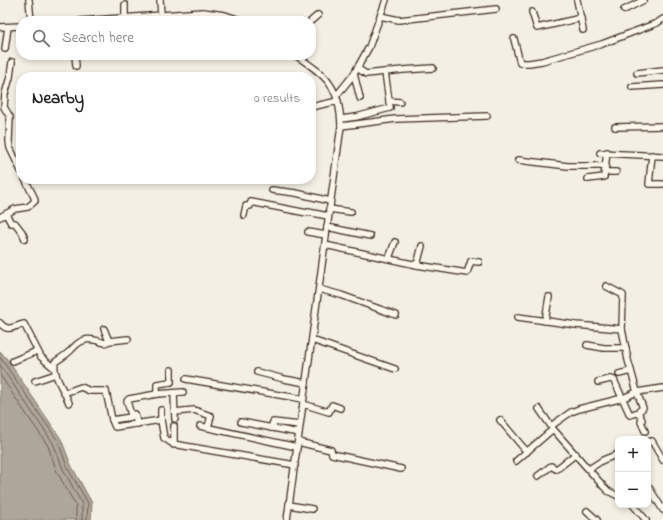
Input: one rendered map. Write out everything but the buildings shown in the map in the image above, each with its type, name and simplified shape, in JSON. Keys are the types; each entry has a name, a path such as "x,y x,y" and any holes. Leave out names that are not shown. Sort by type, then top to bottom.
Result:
{"street":[{"path":"29,0 31,16"},
{"path":"160,0 161,16 203,12 228,16"},
{"path":"337,95 356,71 369,47 386,0"},
{"path":"577,0 583,30"},
{"path":"624,10 644,0"},
{"path":"125,5 125,16"},
{"path":"380,16 399,20 496,9"},
{"path":"532,12 537,28 581,18"},
{"path":"514,39 521,64 542,61 599,45 657,23 663,19"},
{"path":"0,27 16,26"},
{"path":"5,49 8,27"},
{"path":"75,60 76,66"},
{"path":"287,520 341,126 337,95 326,79 302,60"},
{"path":"12,62 4,106 10,117 9,141 10,148 16,161"},
{"path":"356,71 366,74 433,68"},
{"path":"637,73 663,70"},
{"path":"356,71 360,98"},
{"path":"341,119 356,117 390,108 385,72"},
{"path":"632,87 663,84"},
{"path":"316,106 338,101"},
{"path":"388,101 400,102"},
{"path":"341,126 396,119 487,116"},
{"path":"615,127 663,126"},
{"path":"600,153 607,152 663,156"},
{"path":"588,179 604,177 607,152"},
{"path":"652,155 649,184 663,184"},
{"path":"518,160 606,169 616,172"},
{"path":"0,217 15,209 28,207 35,201 28,184"},
{"path":"272,190 296,192 330,201"},
{"path":"244,215 246,206 250,206 251,202 328,216"},
{"path":"329,209 351,212"},
{"path":"6,214 11,223 15,223 22,232 25,239"},
{"path":"327,227 370,236"},
{"path":"308,232 326,235"},
{"path":"389,258 395,242"},
{"path":"325,245 417,265 467,273 472,261 479,262"},
{"path":"417,265 422,246"},
{"path":"598,382 613,379 623,398 629,415 638,412 643,406 631,372 622,329 623,295 606,286"},
{"path":"319,289 341,295 396,315"},
{"path":"546,321 549,297"},
{"path":"518,318 622,329"},
{"path":"0,323 8,329 24,324 41,358 55,371"},
{"path":"104,329 109,341"},
{"path":"70,404 55,371 55,362 74,348 78,342 83,340 97,340 105,343 109,341 128,339"},
{"path":"312,340 395,369"},
{"path":"587,345 604,348 626,348"},
{"path":"13,361 37,351"},
{"path":"157,394 157,384 171,382 171,370"},
{"path":"35,380 55,371"},
{"path":"257,372 306,383"},
{"path":"619,374 631,372"},
{"path":"186,379 303,402 329,412 332,405 340,408"},
{"path":"64,393 81,387 90,391 106,391 112,420 116,427 162,420"},
{"path":"516,461 552,427 571,412 579,408 623,398 637,392 663,388"},
{"path":"112,420 131,417 132,415 127,401 129,399 157,394 184,392"},
{"path":"174,393 175,419"},
{"path":"539,409 552,427 608,491 615,494"},
{"path":"161,410 164,438 174,444 295,465"},
{"path":"175,412 194,410 211,416 208,427"},
{"path":"638,412 645,431"},
{"path":"135,414 137,424"},
{"path":"500,420 527,452"},
{"path":"241,422 299,433"},
{"path":"271,428 272,422 300,425"},
{"path":"174,426 174,444"},
{"path":"200,426 331,450 332,454 400,469"},
{"path":"651,441 663,460"},
{"path":"538,476 551,466 556,469 559,468 576,454"},
{"path":"589,469 603,460 615,455"},
{"path":"651,491 663,510"},
{"path":"289,505 312,509"},
{"path":"636,508 646,520"},
{"path":"587,511 597,520"}],"water":[{"path":"0,351 61,439 71,465 92,503 91,520 0,520"}]}
